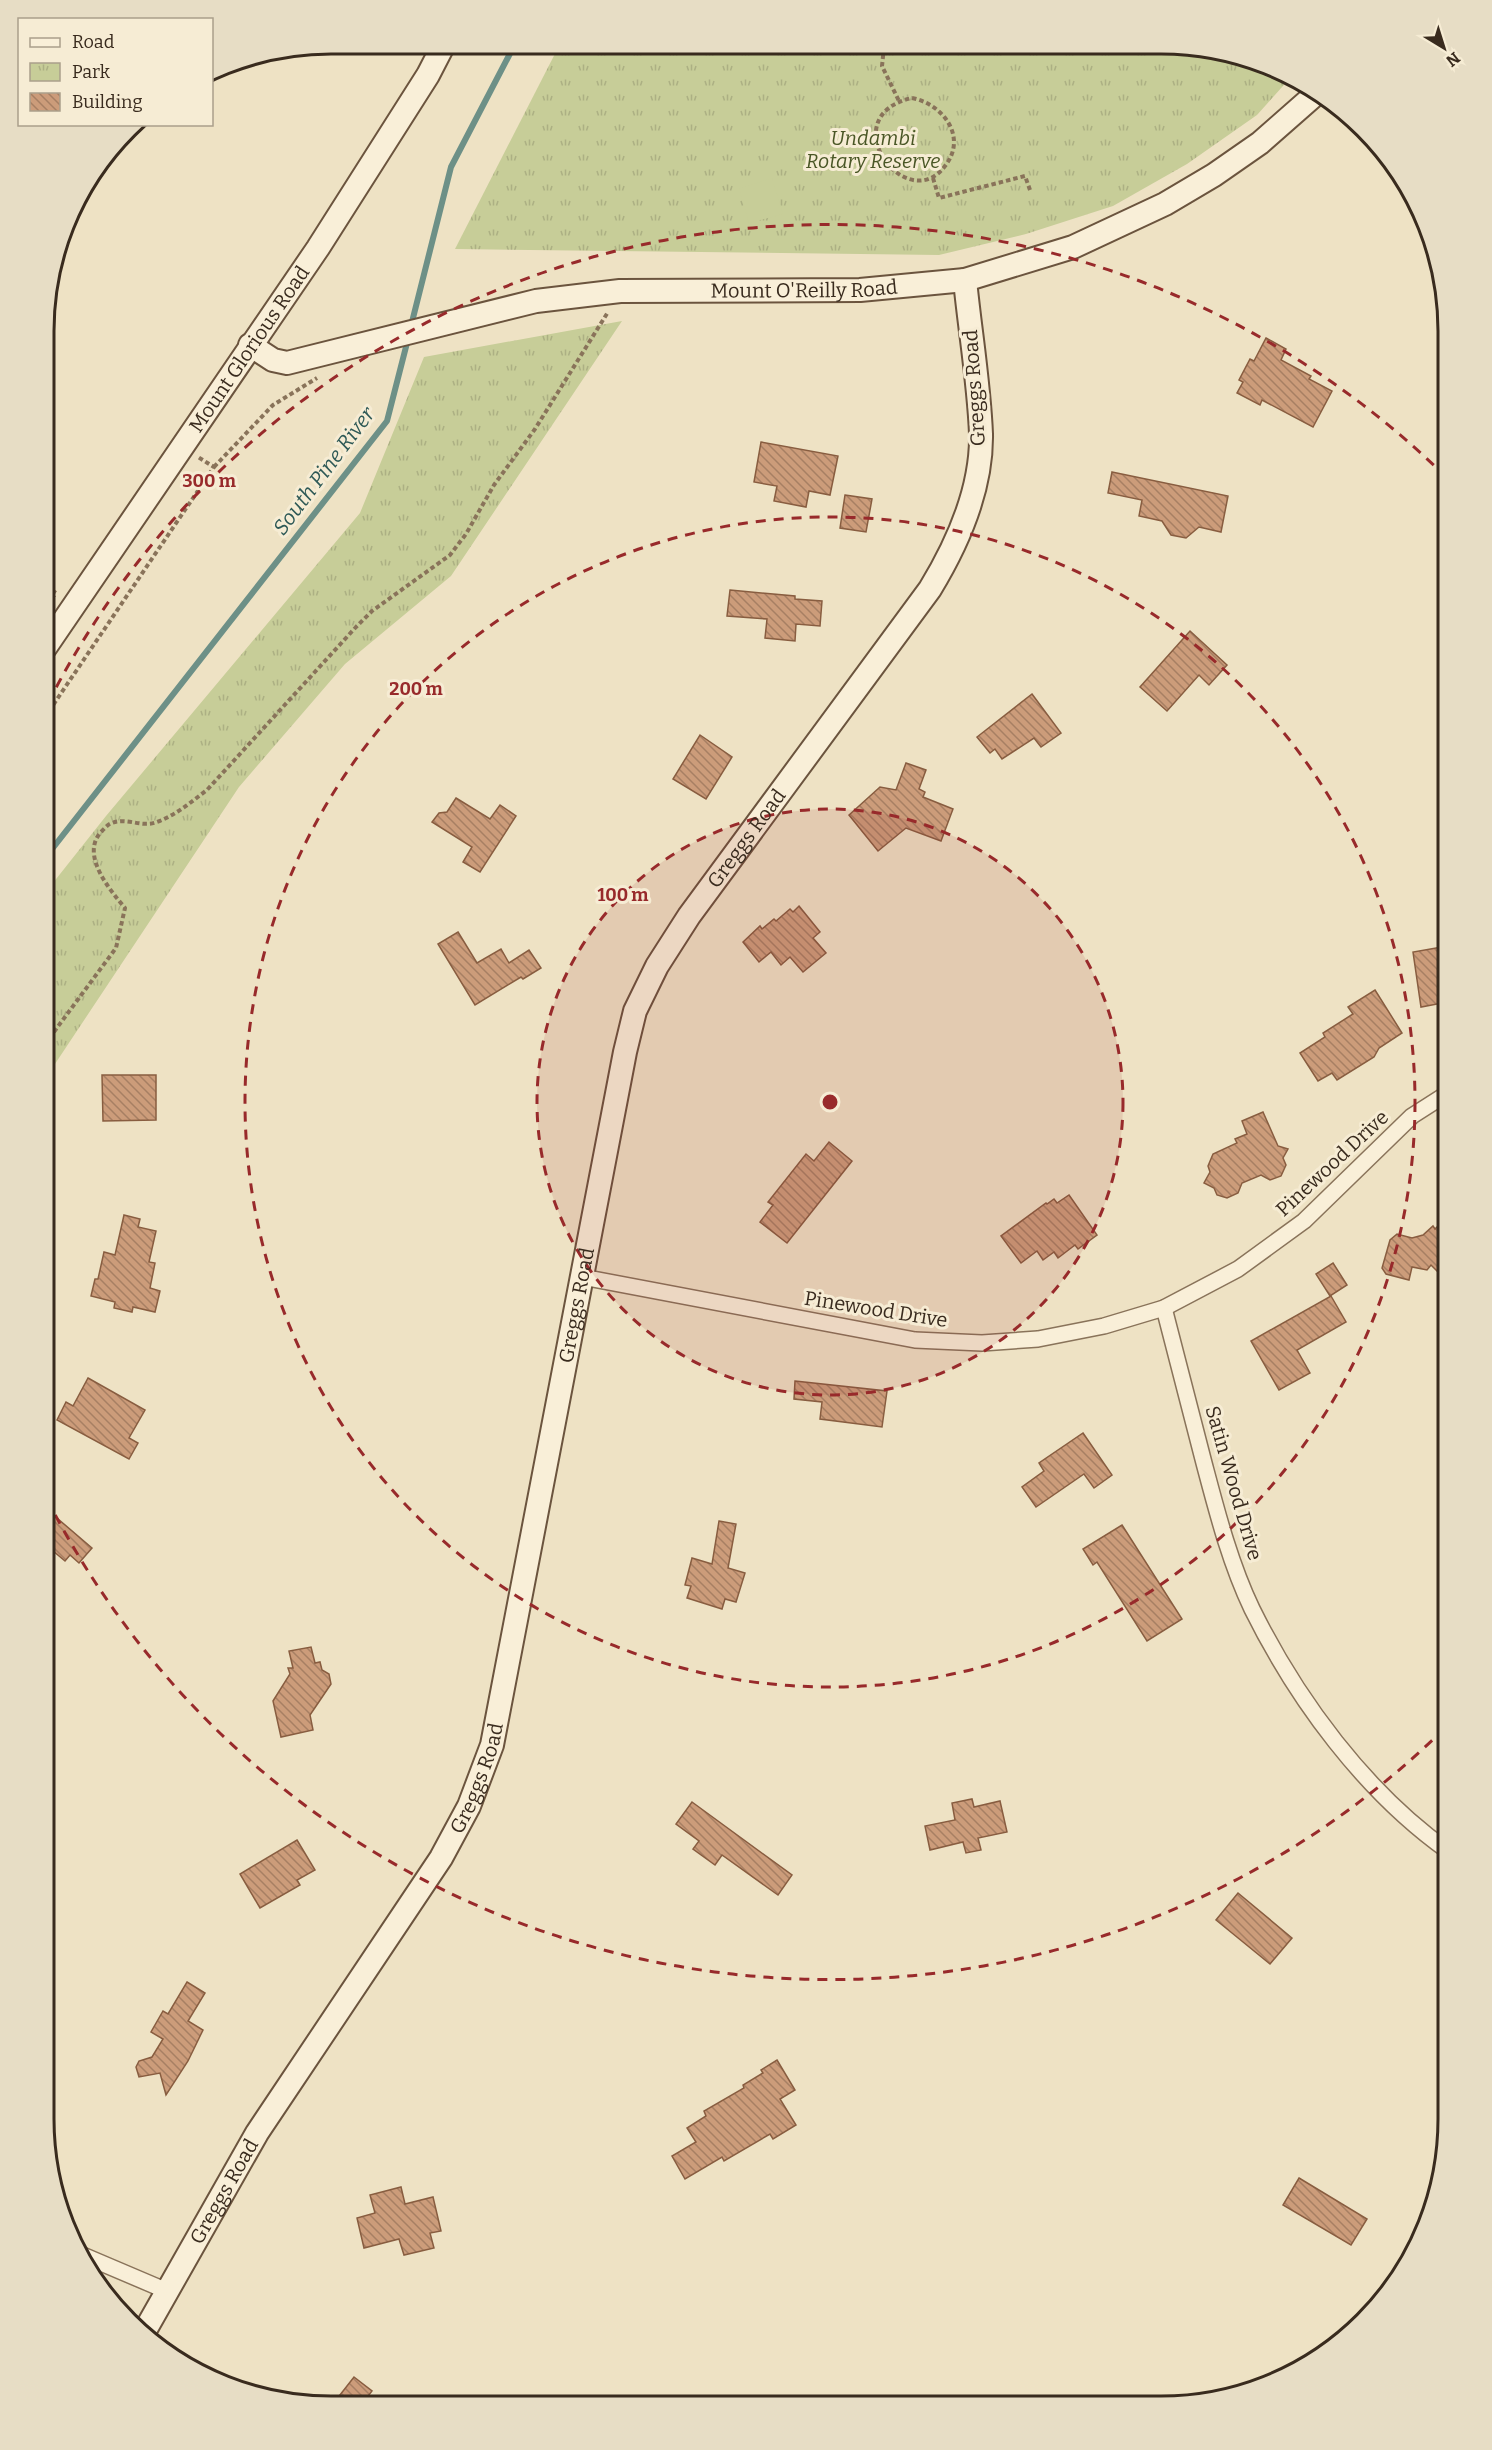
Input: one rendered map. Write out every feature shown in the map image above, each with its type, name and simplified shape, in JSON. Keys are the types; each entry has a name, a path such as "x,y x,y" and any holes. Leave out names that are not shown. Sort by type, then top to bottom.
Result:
{"street":[{"name":"Mount Glorious Road","path":"54,635 318,248 428,75 439,54"},
{"name":"Mount O'Reilly Road","path":"250,345 273,360 287,363 536,301 620,291 860,290 965,280 1073,247 1165,204 1214,175 1260,143 1311,98"},
{"name":"Greggs Road","path":"147,2326 257,2133 441,1858 469,1806 492,1745 625,1052 635,1011 657,966 689,916 930,589 953,550 971,500 981,435 965,280"},
{"name":"Pinewood Drive","path":"582,1277 915,1340 982,1344 1038,1339 1104,1326 1164,1308 1238,1269 1304,1221 1412,1116 1438,1099"},
{"name":"Satin Wood Drive","path":"1164,1308 1220,1524 1252,1608 1302,1697 1357,1768 1438,1844"},
{"path":"92,2259 167,2291"}],"path":[{"path":"883,54 882,66 899,101"},
{"path":"912,98 926,101 946,118 952,131 954,144 951,158 944,169 933,177 910,181 890,167 876,144 875,131 879,119 888,107 899,101 912,98"},
{"path":"933,177 939,198 1025,176 1030,190"},
{"path":"54,1032 116,948 125,908 108,887 98,866 93,848 99,834 110,823 125,820 144,825 156,822 179,812 207,790 372,611 450,555 466,534 494,484 535,429 586,350 620,291"},
{"path":"54,704 214,467 273,405 325,375"},
{"path":"181,447 214,467"}],"green space":[{"name":"Undambi Rotary Reserve","path":"555,54 1161,54 1197,56 1233,63 1285,84 1257,115 1187,164 1113,206 1026,234 939,255 455,249"},
{"path":"772,178 783,214 749,223 739,189"},
{"path":"622,321 451,576 345,664 239,787 54,1065 54,882 106,816 360,513 424,357"}],"building":[{"path":"1266,338 1286,349 1281,360 1311,376 1309,379 1332,391 1313,427 1262,400 1260,405 1237,393 1243,382 1239,380 1250,359 1254,361"},
{"path":"761,442 838,456 830,495 809,491 806,507 774,501 777,486 754,482"},
{"path":"1112,472 1228,496 1221,532 1199,527 1186,538 1171,535 1162,521 1139,516 1142,500 1108,493"},
{"path":"845,495 872,499 866,532 840,528"},
{"path":"730,590 822,601 820,626 796,624 795,641 765,638 767,619 727,616"},
{"path":"1190,631 1227,665 1209,685 1199,675 1167,711 1140,687"},
{"path":"1032,694 1061,733 1041,747 1034,738 1002,759 995,749 990,753 977,737"},
{"path":"700,735 732,757 706,799 673,779"},
{"path":"906,763 926,770 919,789 925,792 923,797 953,809 941,841 906,828 878,851 849,815 880,787 896,790"},
{"path":"456,798 490,819 500,805 516,816 480,872 463,862 472,847 432,822 439,813 447,812"},
{"path":"799,906 820,932 813,938 826,953 803,972 790,957 781,965 771,952 759,962 743,942 760,926 762,929 790,909 793,912"},
{"path":"458,932 477,963 501,949 509,963 529,950 541,968 523,979 521,977 475,1005 438,944"},
{"path":"1438,948 1438,1004 1421,1007 1413,952"},
{"path":"1375,990 1402,1033 1379,1048 1374,1057 1337,1080 1332,1073 1318,1081 1300,1053 1325,1037 1323,1033 1353,1014 1348,1007"},
{"path":"102,1075 156,1075 156,1120 103,1121"},
{"path":"1263,1112 1278,1146 1288,1149 1283,1158 1286,1165 1281,1176 1270,1180 1261,1175 1242,1183 1238,1193 1227,1198 1217,1195 1214,1188 1204,1183 1210,1172 1208,1166 1213,1154 1237,1143 1235,1139 1247,1134 1242,1121"},
{"path":"829,1142 852,1161 787,1243 760,1222 773,1205 768,1202 806,1154 814,1161"},
{"path":"1069,1195 1097,1235 1078,1249 1075,1245 1058,1258 1054,1252 1043,1260 1037,1251 1021,1263 1001,1236 1046,1203 1054,1199 1057,1203"},
{"path":"124,1215 140,1219 138,1227 156,1231 149,1262 155,1263 150,1288 160,1291 155,1312 133,1307 132,1312 114,1308 115,1302 91,1296 95,1279 98,1279 104,1252 115,1255"},
{"path":"1433,1226 1435,1229 1438,1226 1438,1272 1431,1265 1427,1270 1412,1267 1409,1280 1386,1274 1382,1268 1390,1240 1397,1234 1412,1238 1423,1235"},
{"path":"1333,1263 1347,1285 1330,1296 1316,1274"},
{"path":"1331,1296 1346,1322 1297,1350 1310,1373 1279,1390 1251,1341"},
{"path":"88,1378 145,1410 129,1438 138,1443 129,1459 57,1420 66,1402 73,1406"},
{"path":"795,1381 887,1391 882,1427 820,1419 822,1402 794,1399"},
{"path":"1083,1433 1112,1475 1094,1488 1084,1474 1036,1507 1022,1487 1044,1471 1039,1463"},
{"path":"54,1516 92,1548 79,1563 70,1555 65,1561 54,1552"},
{"path":"719,1521 736,1524 728,1568 745,1573 736,1602 725,1599 722,1609 687,1598 691,1586 685,1585 692,1558 712,1564"},
{"path":"1122,1525 1182,1619 1147,1641 1097,1562 1093,1565 1083,1549"},
{"path":"311,1647 315,1663 320,1662 322,1670 329,1674 331,1684 310,1715 313,1730 281,1737 273,1701 290,1674 288,1668 293,1668 289,1651"},
{"path":"972,1799 974,1807 1000,1801 1007,1832 978,1838 981,1850 966,1853 963,1842 930,1850 925,1826 955,1820 952,1803"},
{"path":"692,1802 792,1875 778,1895 722,1855 715,1865 693,1849 699,1841 676,1824"},
{"path":"297,1840 315,1870 297,1880 300,1885 260,1908 240,1874"},
{"path":"1238,1893 1292,1938 1270,1964 1216,1920"},
{"path":"187,1982 205,1993 188,2021 203,2030 188,2061 166,2095 160,2073 139,2077 136,2067 139,2061 152,2057 163,2039 151,2032 163,2011 168,2014"},
{"path":"777,2060 795,2090 780,2099 796,2125 773,2139 770,2134 724,2161 722,2157 685,2179 672,2156 696,2142 687,2128 706,2116 704,2111 744,2088 743,2085 763,2073 761,2070"},
{"path":"1299,2178 1367,2219 1351,2245 1283,2205"},
{"path":"401,2187 405,2204 433,2197 441,2231 430,2233 434,2248 404,2255 399,2239 364,2248 357,2218 375,2213 370,2195"},
{"path":"354,2377 372,2391 368,2396 340,2395"}],"waterway":[{"name":"South Pine River","path":"411,326 451,167 510,54"},
{"name":"South Pine River","path":"54,846 387,421 408,339"}]}
